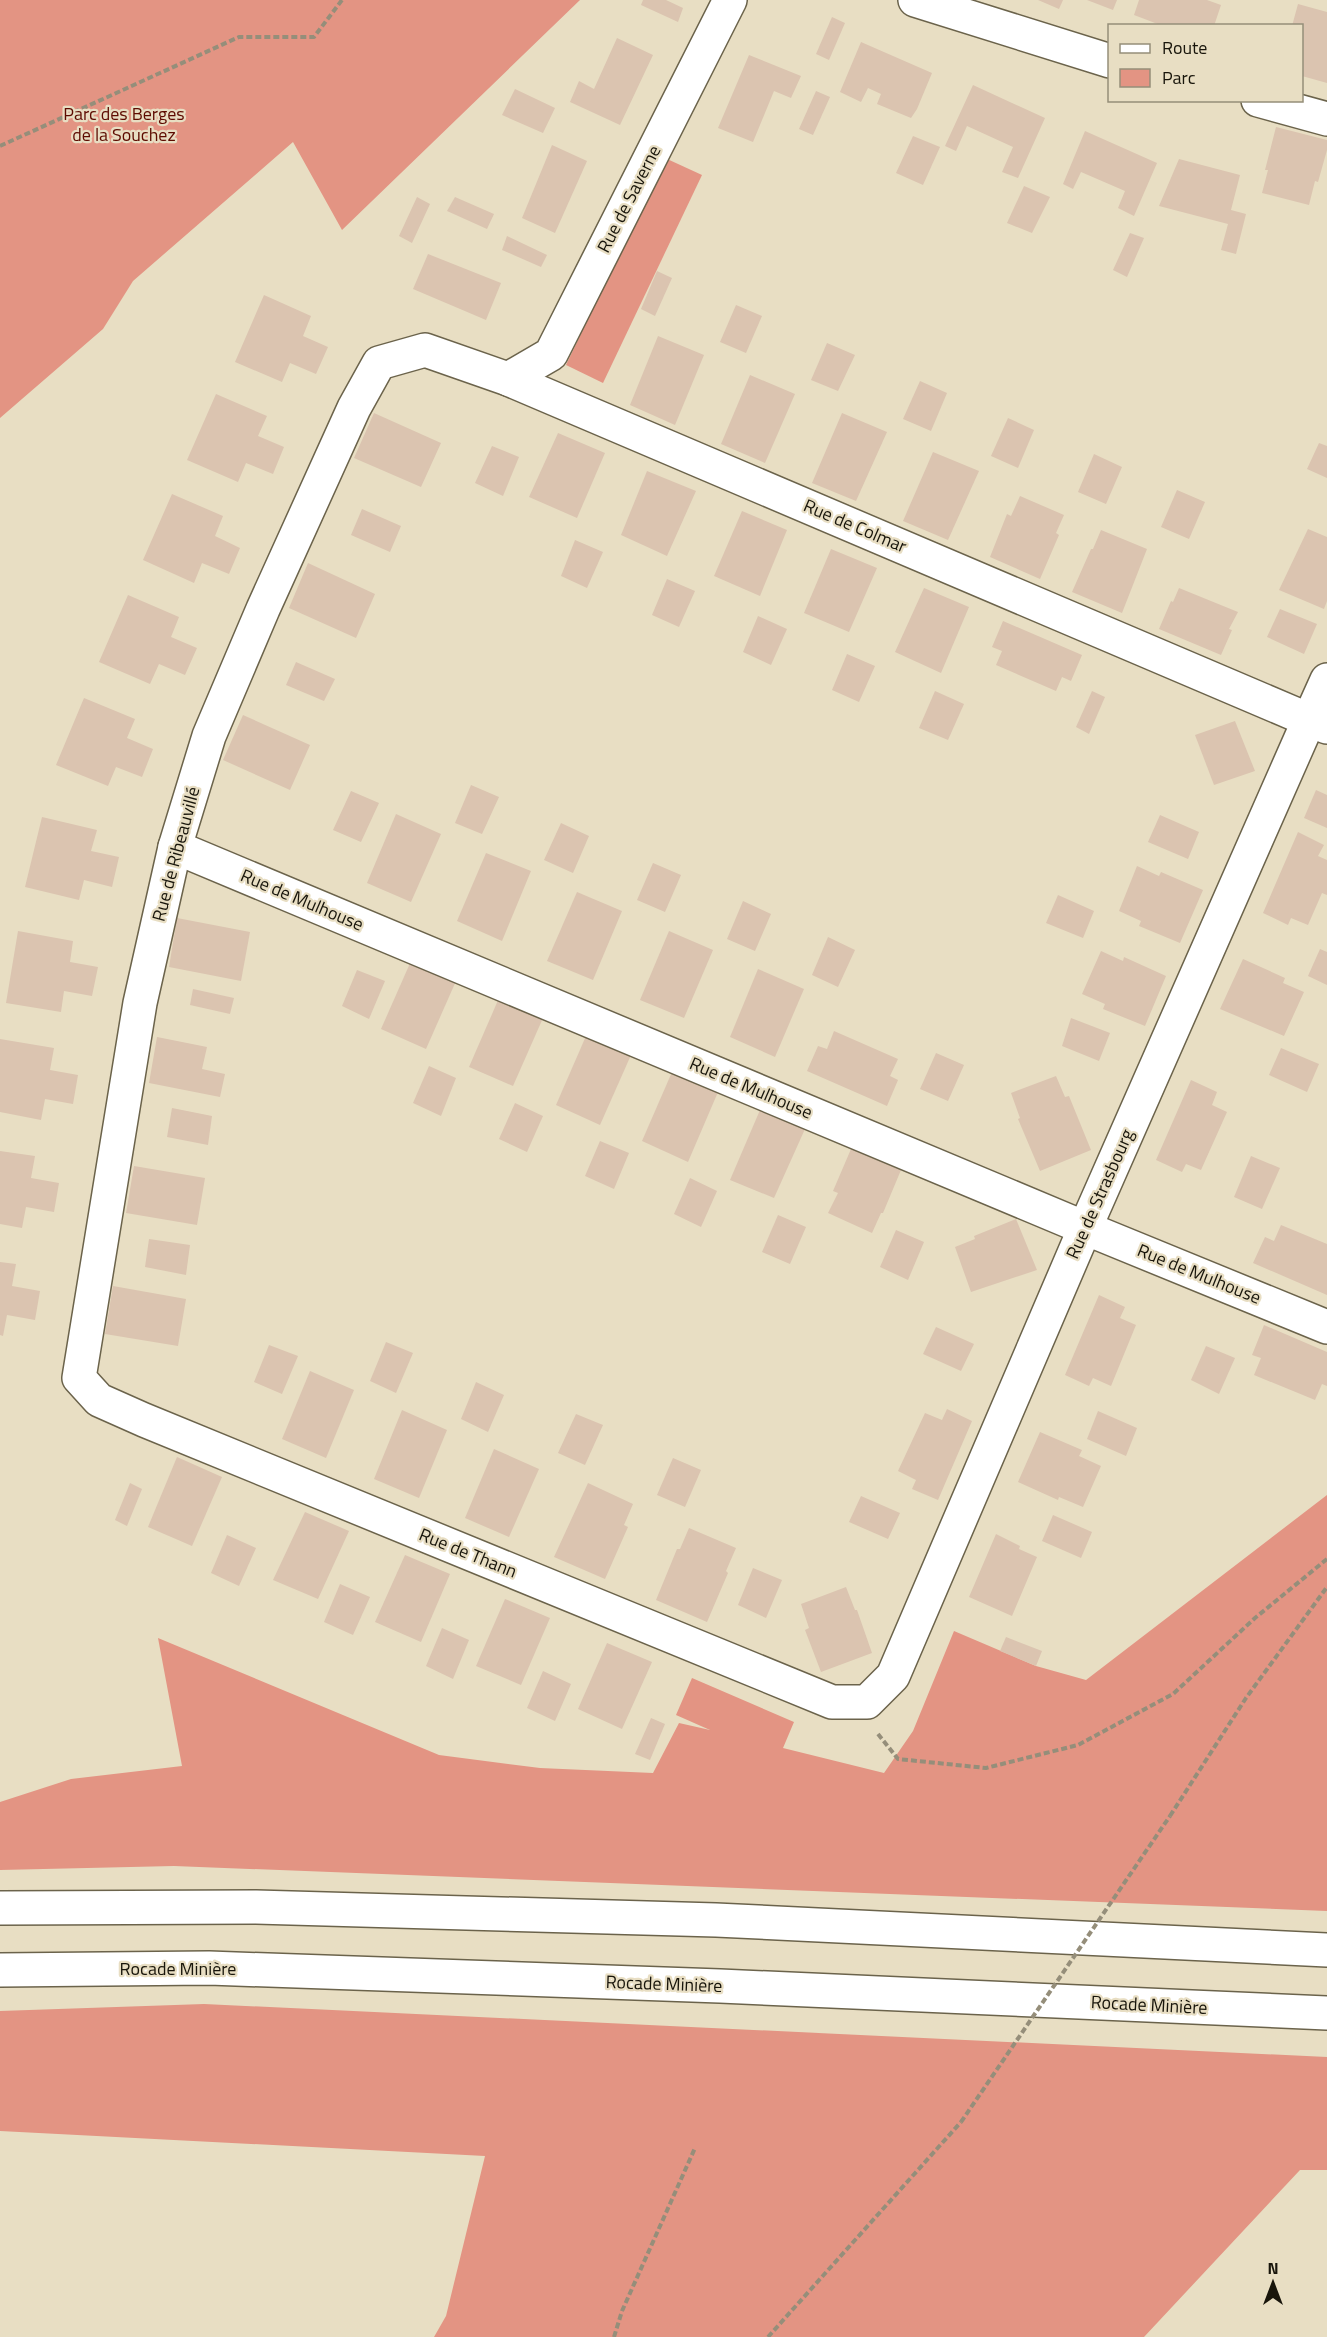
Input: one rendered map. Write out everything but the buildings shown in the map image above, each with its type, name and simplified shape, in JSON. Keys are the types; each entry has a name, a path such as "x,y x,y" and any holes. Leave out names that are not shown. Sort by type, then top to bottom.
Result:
{"main road":[{"name":"Rue de Saverne","path":"508,378 551,354 730,0"},
{"path":"915,0 1108,60"},
{"path":"1265,102 1327,119"},
{"name":"Rue de Colmar","path":"379,363 425,350 508,378 1318,723"},
{"name":"Rue de Ribeauvillé","path":"79,1378 140,1003 175,847 209,736 272,587 354,408 379,363"},
{"name":"Rue de Strasbourg","path":"867,1702 892,1676 1085,1228 1318,723 1327,680"},
{"name":"Rue de Mulhouse","path":"175,847 1085,1228 1327,1326"},
{"name":"Rue de Thann","path":"79,1378 99,1400 155,1425 832,1702 867,1702"},
{"path":"0,1908 256,1907 704,1920 1327,1950"},
{"name":"Rocade Minière","path":"0,1970 221,1969 731,1986 1327,2013"}],"path":[{"path":"0,146 239,38 314,38 342,0"},
{"path":"867,1702 879,1736 898,1759 986,1768 1078,1745 1173,1694 1255,1618 1327,1559"},
{"path":"768,2337 961,2122 1170,1816 1246,1698 1327,1587"},
{"path":"614,2337 622,2311 695,2148"}],"green space":[{"name":"Parc des Berges de la Souchez","path":"0,0 580,0 342,230 293,142 133,281 103,329 0,418"},
{"path":"665,158 702,175 603,383 566,365"},
{"path":"1327,1495 1327,1911 174,1866 0,1870 0,1802 71,1779 182,1766 158,1638 439,1755 540,1768 653,1773 679,1723 710,1730 676,1715 692,1678 794,1722 783,1748 884,1773 913,1731 954,1631 1036,1666 1086,1680"},
{"path":"204,2004 1327,2057 1327,2170 1300,2170 1144,2337 434,2337 446,2316 485,2156 0,2131 0,2011"}]}
